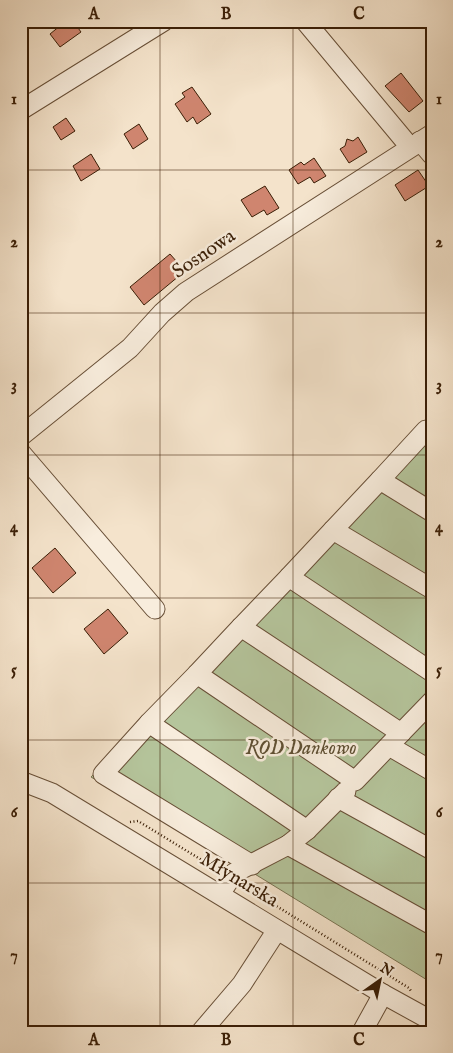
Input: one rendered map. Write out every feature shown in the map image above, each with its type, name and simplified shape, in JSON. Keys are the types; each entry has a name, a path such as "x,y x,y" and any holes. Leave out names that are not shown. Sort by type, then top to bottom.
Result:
{"street":[{"path":"21,110 164,21"},
{"path":"305,21 423,144"},
{"name":"Sosnowa","path":"21,436 130,348 162,313 186,292 423,144"},
{"path":"252,865 103,774 430,429"},
{"path":"21,452 154,610"},
{"path":"380,480 432,512"},
{"path":"333,530 432,589"},
{"path":"289,577 432,672"},
{"path":"242,627 395,739 432,771"},
{"path":"197,674 355,781"},
{"path":"220,894 234,873 288,845 307,830 432,701"},
{"path":"150,723 307,830"},
{"name":"Młynarska","path":"21,781 52,793 383,994 432,1021"},
{"path":"338,798 432,850"},
{"path":"288,845 432,925"},
{"path":"201,1032 242,984 278,930"},
{"path":"362,1032 383,994"}],"green space":[{"name":"ROD Dankowo","path":"432,420 432,983 245,868 91,777"}],"building":[{"path":"66,21 73,21 81,32 60,47 50,34"},
{"path":"401,73 423,101 409,112 385,86"},
{"path":"192,87 211,114 197,124 193,117 187,122 175,104 185,97 182,93"},
{"path":"66,118 75,131 61,140 53,127"},
{"path":"139,124 148,139 133,149 124,134"},
{"path":"358,137 367,152 349,163 340,149 345,146 347,139 353,141"},
{"path":"91,154 100,169 81,181 73,166"},
{"path":"314,158 326,176 314,183 310,177 298,184 289,170 301,162 304,165"},
{"path":"418,170 429,186 405,201 395,185"},
{"path":"265,186 279,208 267,215 264,210 252,217 241,200"},
{"path":"170,254 185,271 144,305 130,287"},
{"path":"55,548 76,573 53,593 32,568"},
{"path":"108,609 128,633 104,654 84,629"}]}
